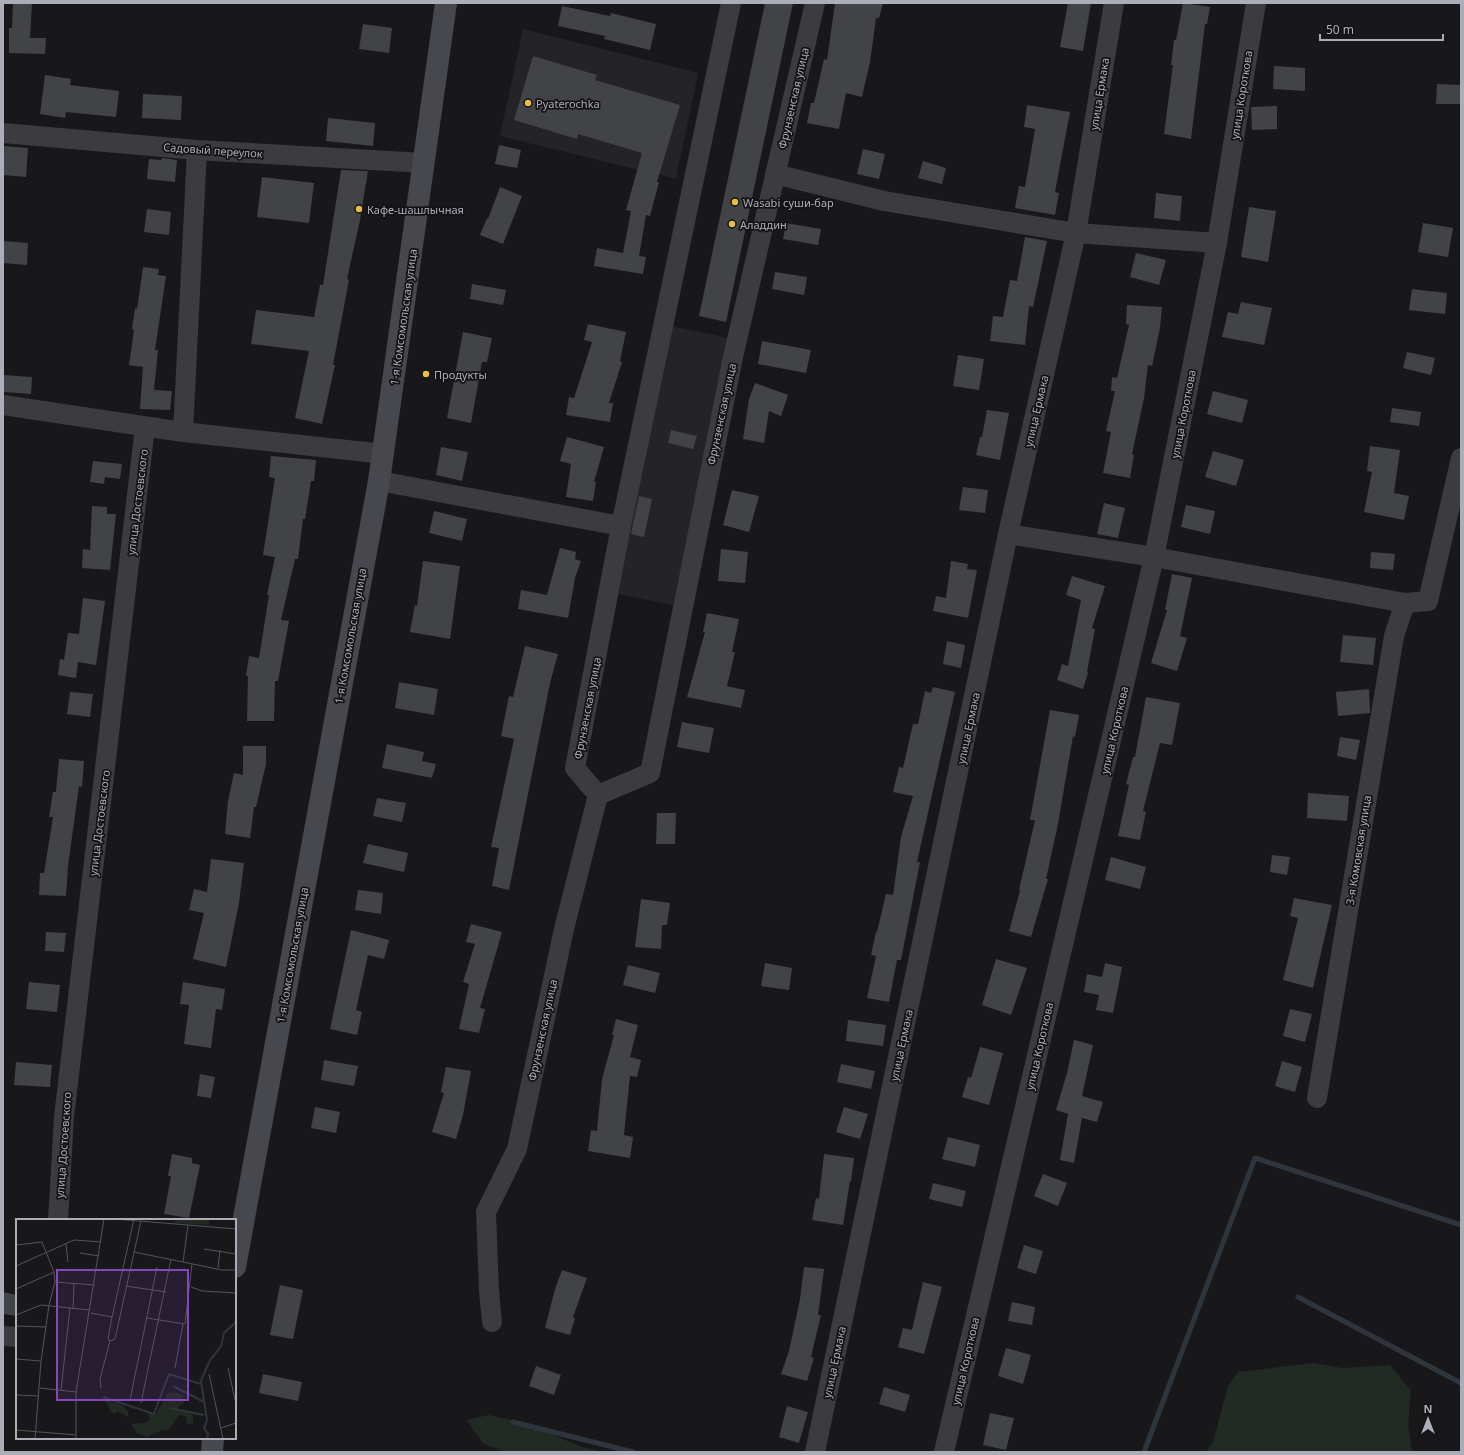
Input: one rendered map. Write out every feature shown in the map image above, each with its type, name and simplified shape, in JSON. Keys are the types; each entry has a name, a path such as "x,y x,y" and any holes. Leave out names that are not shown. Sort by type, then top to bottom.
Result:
{"main road":[{"name":"1-я Комсомольская улица","path":"236,1262 384,454 446,3"},
{"path":"212,1452 214,1439"}],"street":[{"name":"Фрунзенская улица","path":"598,795 575,768 621,526 731,3"},
{"name":"Фрунзенская улица","path":"598,795 650,773 733,357 815,3"},
{"name":"улица Ермака","path":"815,1452 1008,534 1076,233 1114,3"},
{"name":"улица Короткова","path":"944,1452 1154,557 1216,243 1256,3"},
{"name":"Садовый переулок","path":"3,133 196,150 424,163"},
{"path":"183,432 196,150"},
{"path":"775,174 884,201 1076,233 1216,243"},
{"path":"3,405 183,432 384,454"},
{"name":"улица Достоевского","path":"58,1219 64,1117 146,427"},
{"path":"1008,534 1154,557 1405,603 1428,601 1461,458"},
{"path":"379,481 621,526"},
{"name":"3-я Комовская улица","path":"1317,1098 1394,636 1405,603"},
{"name":"Фрунзенская улица","path":"492,1322 489,1291 486,1212 517,1148 564,929 598,795"},
{"path":"3,1336 16,1337"}],"shaded area":[{"path":"523,29 698,73 676,179 500,136"},
{"path":"670,326 729,338 673,605 614,593"},
{"path":"1313,1363 1342,1368 1390,1365 1411,1391 1408,1425 1412,1452 1206,1452 1213,1442 1228,1386 1238,1372"},
{"path":"489,1415 525,1423 582,1447 602,1452 505,1452 483,1443 466,1420"}],"building":[{"path":"13,3 32,3 30,38 46,38 45,54 9,53 9,28 12,28"},
{"path":"765,3 793,3 726,322 699,316"},
{"path":"835,3 883,3 879,18 876,18 870,62 862,97 846,93 839,129 807,123 811,103 814,103 824,59 827,60"},
{"path":"1068,3 1091,3 1083,51 1060,47"},
{"path":"1183,3 1210,7 1207,24 1205,24 1191,139 1164,134 1173,65 1171,65 1174,40 1176,40"},
{"path":"562,6 610,16 611,13 656,24 650,50 604,39 605,36 558,26"},
{"path":"363,24 392,28 389,53 359,49"},
{"path":"533,56 597,75 595,80 680,105 657,182 659,182 650,216 646,215 639,256 646,257 643,274 594,266 597,248 623,253 631,211 626,210 642,153 578,134 577,139 514,120"},
{"path":"1274,66 1305,68 1305,91 1273,89"},
{"path":"45,75 71,79 70,85 119,91 116,117 66,112 65,118 40,114"},
{"path":"1437,84 1461,85 1461,104 1436,104"},
{"path":"143,94 182,96 181,120 142,118"},
{"path":"1027,105 1070,112 1055,192 1059,193 1055,215 1015,208 1019,186 1025,187 1035,129 1024,127"},
{"path":"1277,106 1277,129 1252,130 1251,107"},
{"path":"328,118 375,123 373,146 326,141"},
{"path":"499,145 521,150 517,168 495,164"},
{"path":"3,146 28,148 26,177 3,175"},
{"path":"863,149 885,154 879,179 857,174"},
{"path":"162,158 177,160 175,182 147,179 149,159 161,160"},
{"path":"923,161 946,168 942,184 918,178"},
{"path":"341,170 368,171 360,220 347,279 349,280 333,365 335,365 322,424 295,418 309,351 251,344 256,310 314,317 320,285 323,285"},
{"path":"262,177 314,183 309,223 257,217"},
{"path":"500,187 522,196 503,244 480,235 487,218 488,219"},
{"path":"1156,193 1182,196 1180,221 1154,218"},
{"path":"1249,207 1276,211 1268,262 1241,257"},
{"path":"147,209 171,212 169,235 144,232"},
{"path":"786,223 821,229 818,245 783,239"},
{"path":"1423,223 1453,228 1448,257 1418,252"},
{"path":"1025,237 1047,241 1033,307 1029,306 1025,345 990,341 993,316 1003,317 1010,280 1017,281"},
{"path":"3,241 28,243 27,265 3,263"},
{"path":"1136,253 1166,260 1159,285 1130,277"},
{"path":"143,267 159,269 158,275 166,276 155,350 158,350 154,390 172,391 170,410 140,409 143,367 129,365 134,330 132,329 135,308 137,309"},
{"path":"775,272 807,277 804,295 772,289"},
{"path":"472,284 506,290 503,305 470,299"},
{"path":"1412,289 1447,293 1445,314 1409,310"},
{"path":"1241,302 1272,308 1264,345 1222,337 1228,312 1238,314"},
{"path":"1127,305 1162,307 1160,328 1152,366 1148,365 1144,398 1132,454 1134,455 1130,478 1103,473 1111,432 1106,431 1115,391 1111,391 1112,377 1117,378 1129,325 1126,324"},
{"path":"588,324 626,332 620,361 622,362 609,403 613,403 610,422 566,415 569,397 574,398 592,342 584,340"},
{"path":"463,332 492,338 487,362 482,362 471,423 447,418"},
{"path":"762,341 811,350 806,373 758,364"},
{"path":"1407,352 1435,358 1431,375 1403,368"},
{"path":"958,355 984,359 979,390 953,386"},
{"path":"3,375 32,377 31,394 3,392"},
{"path":"755,383 788,395 781,416 769,411 764,443 743,439 749,399"},
{"path":"1213,391 1248,400 1242,423 1207,414"},
{"path":"1392,408 1421,412 1419,426 1390,422"},
{"path":"987,410 1009,413 1000,460 976,455 980,437 982,437"},
{"path":"671,430 697,436 693,449 668,443"},
{"path":"567,437 604,447 594,482 596,482 593,501 566,497 571,464 560,461"},
{"path":"1370,446 1400,450 1394,493 1409,496 1404,520 1364,512 1372,472 1367,471"},
{"path":"441,447 468,452 462,481 436,475"},
{"path":"1213,451 1244,460 1236,486 1205,477"},
{"path":"271,456 316,460 314,481 311,481 305,519 303,519 298,559 295,559 281,620 289,621 278,681 275,681 274,721 247,721 248,676 246,676 249,656 259,658 269,595 267,595 275,557 263,555 275,478 269,477"},
{"path":"93,461 122,464 120,479 105,477 104,484 90,482"},
{"path":"963,487 988,490 985,513 959,510"},
{"path":"732,490 759,496 749,532 723,525"},
{"path":"639,496 652,499 644,537 631,534"},
{"path":"1104,503 1125,508 1118,538 1097,534"},
{"path":"1186,505 1215,511 1210,534 1181,527"},
{"path":"92,506 107,507 107,514 116,514 110,570 82,568 83,549 90,550"},
{"path":"434,511 467,519 462,541 429,533"},
{"path":"560,548 576,552 575,559 581,561 575,578 568,618 518,609 521,590 547,595"},
{"path":"721,549 748,552 745,583 718,581"},
{"path":"1371,552 1395,554 1393,570 1370,568"},
{"path":"423,561 460,566 450,639 410,632 415,605 417,606"},
{"path":"951,561 968,564 967,569 977,570 968,618 933,611 936,596 946,598"},
{"path":"1172,574 1192,578 1180,636 1187,638 1177,671 1151,663 1167,610 1165,610"},
{"path":"1072,576 1105,586 1092,628 1095,629 1088,673 1083,689 1057,680 1062,664 1068,666 1081,600 1066,595"},
{"path":"83,598 105,601 96,665 78,662 76,678 58,675 60,659 64,660 68,633 79,634"},
{"path":"707,613 739,619 732,652 735,652 727,686 745,690 741,708 687,697 705,632 703,632"},
{"path":"1343,635 1376,638 1373,665 1340,662"},
{"path":"947,641 965,645 961,668 943,664"},
{"path":"525,646 558,654 550,683 509,890 492,886 499,848 491,847 514,739 501,736 509,696 513,697"},
{"path":"399,682 438,689 434,715 395,708"},
{"path":"933,687 955,692 917,862 920,862 901,960 897,960 889,1002 867,998 876,956 871,955 876,932 886,894 893,895 901,837 913,796 893,792 899,767 903,768 913,724 918,724 925,691 931,693"},
{"path":"1369,689 1370,713 1338,716 1336,692"},
{"path":"70,692 93,694 90,717 67,714"},
{"path":"1146,697 1180,703 1172,745 1160,743 1143,811 1146,812 1140,840 1118,836 1129,785 1126,784 1133,757 1135,757"},
{"path":"1050,710 1079,715 1075,737 1073,736 1058,824 1046,879 1048,879 1031,937 1009,931 1020,891 1035,820 1030,820"},
{"path":"682,722 714,728 709,753 677,747"},
{"path":"1340,737 1360,740 1356,760 1337,756"},
{"path":"387,744 424,752 422,761 436,764 432,778 382,768"},
{"path":"243,746 266,746 266,764 256,807 254,807 250,838 225,834 228,801 234,773 243,775"},
{"path":"59,759 84,761 82,787 79,786 68,866 66,896 39,895 40,873 44,873 53,817 49,817 53,792 56,792"},
{"path":"1308,793 1349,796 1347,821 1307,818"},
{"path":"377,798 406,803 402,822 373,816"},
{"path":"657,813 676,813 675,844 656,844"},
{"path":"368,844 408,853 404,872 363,863"},
{"path":"1272,855 1290,857 1287,875 1270,872"},
{"path":"1111,857 1146,867 1140,889 1105,880"},
{"path":"211,859 244,863 239,903 226,967 193,959 204,913 189,910 194,889 207,892"},
{"path":"358,890 383,893 381,914 355,910"},
{"path":"1294,898 1332,905 1313,988 1283,980 1298,918 1290,916"},
{"path":"641,899 670,903 667,925 662,925 661,949 635,947"},
{"path":"471,924 502,932 480,1008 485,1009 479,1033 459,1029 469,984 463,982 475,944 466,942"},
{"path":"351,930 389,940 384,959 368,955 356,1010 362,1012 357,1035 330,1029"},
{"path":"46,932 66,933 64,952 45,951"},
{"path":"996,959 1027,968 1011,1015 982,1005"},
{"path":"765,963 792,968 789,990 761,986"},
{"path":"1105,963 1122,967 1113,1013 1096,1010 1099,995 1084,992 1087,974 1102,977"},
{"path":"628,965 660,973 655,993 623,985"},
{"path":"29,982 60,985 57,1012 26,1009"},
{"path":"183,982 225,989 222,1010 216,1009 211,1048 184,1044 189,1005 180,1004"},
{"path":"1290,1009 1312,1014 1305,1042 1283,1036"},
{"path":"616,1019 638,1025 630,1057 641,1060 637,1077 630,1076 624,1135 633,1137 630,1158 588,1151 591,1130 597,1131 602,1079 614,1035 612,1035"},
{"path":"848,1020 886,1025 883,1046 846,1041"},
{"path":"1074,1040 1093,1045 1082,1096 1103,1102 1097,1122 1082,1118 1074,1163 1060,1160 1068,1114 1056,1110 1067,1073"},
{"path":"980,1047 1003,1053 989,1105 962,1097 968,1077 971,1078"},
{"path":"324,1060 358,1066 354,1086 321,1080"},
{"path":"1282,1061 1302,1067 1295,1092 1275,1086"},
{"path":"16,1062 52,1065 50,1087 14,1085"},
{"path":"841,1064 875,1071 871,1089 837,1082"},
{"path":"446,1067 471,1071 463,1115 456,1139 432,1132 444,1093 441,1092"},
{"path":"200,1074 215,1077 211,1098 197,1096"},
{"path":"315,1107 340,1112 336,1133 311,1128"},
{"path":"844,1107 868,1114 860,1139 836,1132"},
{"path":"948,1137 980,1145 975,1167 942,1159"},
{"path":"172,1154 192,1158 192,1163 200,1165 189,1218 164,1214 171,1176 168,1176"},
{"path":"824,1154 854,1158 843,1225 812,1220 816,1198 819,1199"},
{"path":"1043,1174 1067,1183 1058,1206 1034,1196"},
{"path":"933,1183 966,1191 962,1207 929,1199"},
{"path":"1024,1245 1043,1251 1036,1274 1017,1268"},
{"path":"804,1267 824,1269 818,1315 821,1315 811,1357 814,1358 807,1381 781,1374 789,1351 800,1299"},
{"path":"562,1270 587,1278 573,1317 575,1318 570,1335 545,1328 555,1289"},
{"path":"923,1282 942,1287 924,1354 898,1347 903,1328 912,1330"},
{"path":"280,1285 303,1290 293,1339 270,1335"},
{"path":"3,1292 16,1295 16,1316 3,1314"},
{"path":"1012,1302 1035,1307 1032,1325 1008,1321"},
{"path":"1006,1348 1031,1355 1023,1384 998,1376"},
{"path":"536,1366 561,1375 554,1395 529,1386"},
{"path":"263,1374 302,1382 298,1401 259,1393"},
{"path":"884,1387 910,1395 905,1412 879,1404"},
{"path":"787,1406 808,1412 799,1443 779,1437"},
{"path":"990,1413 1014,1418 1006,1450 983,1445"}],"waterway":[{"path":"1144,1452 1255,1158 1461,1225"},
{"path":"1298,1297 1461,1383"},
{"path":"513,1422 633,1452"}],"place":[{"name":"Pyaterochka","path":"528,103"},
{"name":"Wasabi суши-бар","path":"735,202"},
{"name":"Кафе-шашлычная","path":"359,209"},
{"name":"Аладдин","path":"732,224"},
{"name":"Продукты","path":"426,374"}]}
